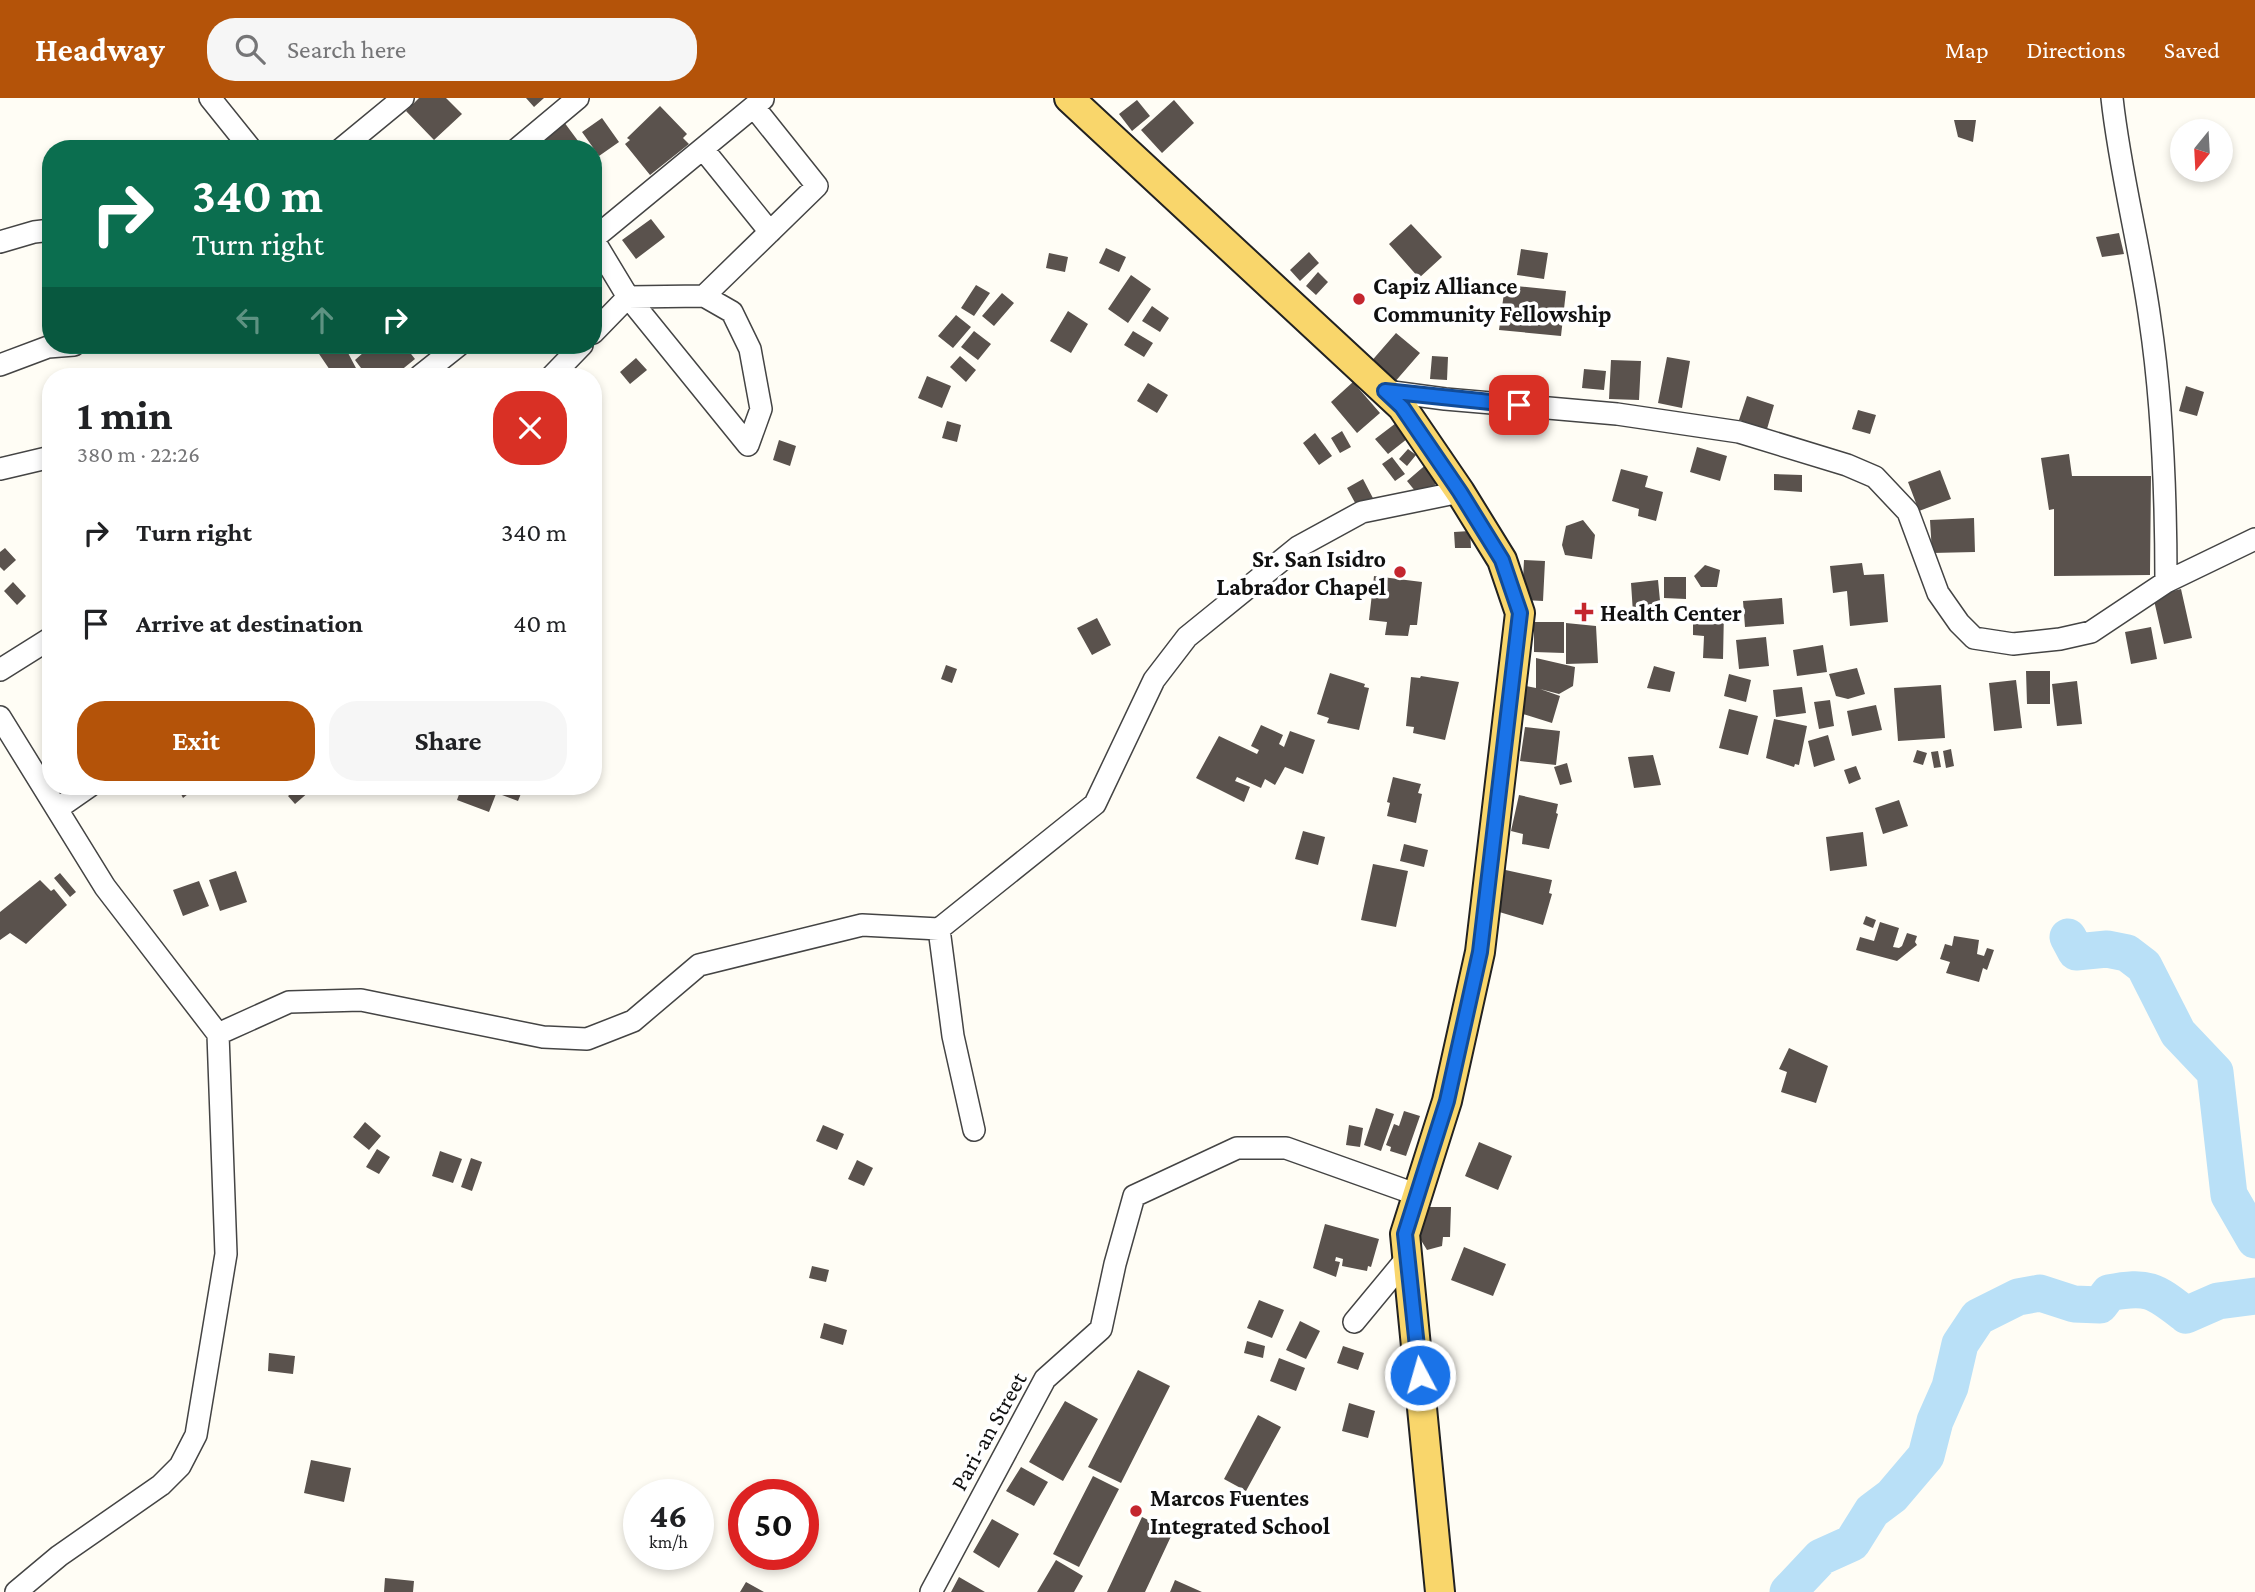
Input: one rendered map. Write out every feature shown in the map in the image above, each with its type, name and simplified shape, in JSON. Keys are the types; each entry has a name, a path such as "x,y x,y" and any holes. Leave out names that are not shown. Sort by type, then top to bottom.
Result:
{"main road":[{"path":"1069,98 1402,407 1502,560 1520,613 1480,952 1447,1101 1405,1234 1440,1592"}],"street":[{"path":"211,98 244,140"},
{"path":"352,140 403,98"},
{"path":"529,140 578,98"},
{"path":"2112,98 2128,205 2140,256 2161,405 2166,480 2166,582"},
{"path":"602,232 759,102 817,186 704,296"},
{"path":"703,149 771,232"},
{"path":"0,242 42,231"},
{"path":"602,254 628,297 747,445 761,408 750,349 732,312 704,296 628,297 602,324"},
{"path":"0,365 42,349"},
{"path":"430,368 448,354"},
{"path":"560,368 573,354"},
{"path":"1385,391 1617,414 1739,432 1847,465 1875,477 1908,512 1938,593 1959,623 1974,638 2013,644 2060,639 2091,632 2166,582 2255,539"},
{"path":"0,469 42,459"},
{"path":"218,1034 289,1002 361,1000 543,1037 587,1040 633,1021 699,965 862,925 939,929 1095,804 1154,680 1187,637 1298,547 1362,512 1460,492"},
{"path":"0,670 42,644"},
{"path":"0,717 42,785"},
{"path":"16,1592 59,1556 160,1485 180,1465 196,1435 226,1254 218,1034 105,887 48,795"},
{"path":"57,809 77,795"},
{"path":"939,929 953,1036 974,1130"},
{"name":"Pari-an Street","path":"931,1592 1045,1379 1101,1329 1134,1196 1237,1148 1286,1148 1419,1195"},
{"path":"1354,1322 1407,1258"}],"building":[{"path":"419,98 446,98 462,114 434,140 406,111"},
{"path":"526,98 544,98 534,107"},
{"path":"1137,100 1150,116 1132,131 1119,114"},
{"path":"1174,100 1194,123 1162,153 1141,130"},
{"path":"660,106 687,134 683,138 689,144 650,175 625,144 630,140 627,138"},
{"path":"602,118 619,142 602,154 602,140 588,140 582,132"},
{"path":"1954,120 1976,120 1973,142 1958,137"},
{"path":"564,122 577,140 544,140 543,138"},
{"path":"651,219 665,237 636,259 622,240"},
{"path":"1411,224 1442,257 1419,278 1389,244"},
{"path":"2119,233 2124,254 2102,257 2096,237"},
{"path":"1106,248 1126,257 1119,272 1099,263"},
{"path":"1521,249 1548,253 1544,279 1517,275"},
{"path":"1309,252 1319,263 1300,281 1290,270"},
{"path":"1049,253 1068,257 1065,272 1046,268"},
{"path":"1318,272 1328,282 1316,295 1306,286"},
{"path":"1131,275 1151,289 1128,323 1108,309"},
{"path":"976,285 990,293 974,316 961,308"},
{"path":"1505,285 1566,291 1561,336 1499,330"},
{"path":"1002,293 1014,303 994,326 982,316"},
{"path":"1152,306 1169,318 1160,332 1142,321"},
{"path":"1068,311 1088,324 1071,353 1050,341"},
{"path":"956,315 971,327 953,348 938,336"},
{"path":"974,331 991,344 978,360 961,347"},
{"path":"1133,331 1153,343 1144,357 1124,345"},
{"path":"1396,333 1420,353 1393,384 1369,364"},
{"path":"319,354 349,354 356,368 329,368"},
{"path":"362,354 411,354 415,359 404,368 361,368 355,360"},
{"path":"960,356 976,370 966,382 950,367"},
{"path":"1432,356 1448,357 1447,380 1430,379"},
{"path":"1667,357 1690,361 1682,408 1658,403"},
{"path":"636,358 647,370 630,384 620,372"},
{"path":"1611,360 1641,361 1639,400 1609,399"},
{"path":"1584,369 1606,371 1604,390 1582,388"},
{"path":"927,376 951,386 942,408 918,398"},
{"path":"1353,382 1380,413 1357,433 1331,402"},
{"path":"1148,383 1168,395 1157,413 1137,401"},
{"path":"2186,386 2204,392 2197,416 2179,411"},
{"path":"1747,396 1774,405 1767,429 1739,420"},
{"path":"1858,410 1876,415 1870,434 1852,429"},
{"path":"1400,420 1412,435 1388,454 1375,439"},
{"path":"947,421 961,425 957,442 942,438"},
{"path":"1342,431 1351,447 1340,453 1331,438"},
{"path":"1315,433 1332,456 1319,465 1303,443"},
{"path":"779,440 796,446 790,466 773,460"},
{"path":"1697,447 1727,456 1720,481 1690,472"},
{"path":"1408,449 1416,455 1407,466 1399,459"},
{"path":"2069,454 2072,476 2151,476 2150,575 2054,576 2054,509 2049,510 2041,458"},
{"path":"1392,457 1405,474 1395,481 1382,464"},
{"path":"1429,462 1443,478 1420,497 1407,481"},
{"path":"1621,469 1648,476 1645,487 1663,492 1656,521 1638,516 1639,509 1612,501"},
{"path":"1940,470 1951,499 1919,511 1908,482"},
{"path":"1774,474 1802,475 1802,492 1774,490"},
{"path":"1363,479 1375,502 1359,510 1347,488"},
{"path":"1974,518 1975,552 1932,553 1930,520"},
{"path":"1583,520 1595,535 1592,559 1565,555 1562,545 1566,526"},
{"path":"1470,531 1471,548 1455,548 1454,532"},
{"path":"5,548 16,560 4,571 0,567 0,552"},
{"path":"1524,560 1545,561 1543,601 1522,600"},
{"path":"1862,563 1864,575 1884,574 1888,622 1850,626 1847,591 1833,593 1830,566"},
{"path":"1705,565 1720,570 1717,587 1701,587 1694,576"},
{"path":"1374,576 1422,582 1417,625 1410,625 1408,636 1385,635 1387,622 1369,620"},
{"path":"1664,577 1686,577 1686,599 1664,598"},
{"path":"1658,580 1661,611 1633,613 1631,583"},
{"path":"13,582 26,596 17,605 4,591"},
{"path":"2181,589 2192,638 2164,644 2153,596"},
{"path":"1782,598 1784,624 1745,627 1743,601"},
{"path":"1693,609 1724,610 1723,659 1703,658 1704,636 1693,635"},
{"path":"1097,618 1111,645 1092,655 1077,628"},
{"path":"1534,622 1564,622 1564,653 1534,652"},
{"path":"1566,623 1596,626 1598,663 1566,664"},
{"path":"2151,627 2157,659 2131,664 2125,632"},
{"path":"1766,637 1769,666 1739,669 1736,640"},
{"path":"1823,645 1827,672 1797,676 1793,650"},
{"path":"1536,658 1575,667 1573,686 1559,694 1540,689 1560,696 1552,723 1520,713 1526,686 1536,688"},
{"path":"946,665 957,669 952,683 941,679"},
{"path":"1654,666 1675,672 1670,692 1647,688"},
{"path":"1857,668 1865,694 1848,699 1836,696 1829,674"},
{"path":"2026,671 2050,671 2050,704 2027,704"},
{"path":"1330,673 1365,684 1364,687 1369,688 1359,730 1327,723 1329,718 1317,714"},
{"path":"1729,674 1751,680 1746,702 1724,696"},
{"path":"1411,677 1459,682 1445,740 1413,733 1414,727 1406,726"},
{"path":"2016,680 2022,728 1994,731 1989,683"},
{"path":"2077,681 2082,724 2057,726 2052,684"},
{"path":"1941,685 1945,738 1898,741 1894,688"},
{"path":"1802,687 1806,713 1776,717 1773,690"},
{"path":"1830,700 1834,726 1819,729 1814,702"},
{"path":"1876,705 1882,730 1852,736 1847,711"},
{"path":"1729,709 1758,716 1748,755 1719,748"},
{"path":"1774,719 1807,726 1799,765 1795,764 1794,767 1766,758"},
{"path":"1261,725 1283,735 1279,744 1284,747 1290,731 1315,740 1303,774 1285,767 1275,785 1265,779 1261,788 1237,777 1235,781 1250,787 1244,802 1196,778 1219,736 1257,754 1259,750 1251,746"},
{"path":"1525,727 1560,731 1556,765 1520,761"},
{"path":"1828,735 1835,760 1814,767 1808,741"},
{"path":"1951,749 1954,766 1946,768 1943,751"},
{"path":"1917,750 1927,753 1923,765 1913,762"},
{"path":"1938,751 1941,767 1934,768 1931,752"},
{"path":"1653,755 1661,785 1634,788 1628,757"},
{"path":"1567,763 1572,782 1560,785 1554,767"},
{"path":"1856,766 1861,779 1849,784 1844,770"},
{"path":"1393,777 1421,784 1418,793 1422,794 1416,823 1387,816 1390,803 1387,802"},
{"path":"289,795 305,795 295,804"},
{"path":"459,795 496,795 489,812 457,800"},
{"path":"502,795 520,795 518,801"},
{"path":"1519,795 1558,804 1549,849 1522,844 1523,834 1511,831"},
{"path":"1899,800 1908,826 1883,834 1875,808"},
{"path":"1303,831 1325,837 1318,865 1295,859"},
{"path":"1863,832 1867,866 1830,871 1826,837"},
{"path":"1404,844 1428,850 1424,867 1400,861"},
{"path":"1373,864 1408,871 1396,927 1361,920"},
{"path":"1501,869 1552,880 1549,893 1552,894 1543,925 1496,911"},
{"path":"236,871 247,902 220,911 209,880"},
{"path":"60,873 76,892 70,897 54,878"},
{"path":"40,880 51,891 54,889 67,905 26,944 10,933 0,940 0,912"},
{"path":"199,881 209,906 183,916 173,890"},
{"path":"1866,916 1876,920 1873,928 1863,924"},
{"path":"1880,922 1899,928 1893,947 1902,946 1907,933 1917,936 1917,945 1897,961 1856,950 1860,937 1874,941"},
{"path":"1954,936 1979,940 1977,954 1984,956 1987,948 1994,950 1987,970 1983,968 1979,982 1946,973 1950,962 1940,959 1945,944 1952,946"},
{"path":"1789,1048 1828,1066 1816,1103 1781,1092 1787,1072 1779,1069"},
{"path":"1376,1108 1394,1114 1381,1151 1364,1145"},
{"path":"1404,1111 1420,1116 1406,1156 1390,1151 1391,1147 1386,1145 1394,1124 1399,1126"},
{"path":"365,1122 381,1136 369,1150 353,1137"},
{"path":"823,1125 844,1134 837,1150 816,1141"},
{"path":"1349,1125 1363,1128 1360,1147 1346,1145"},
{"path":"1479,1142 1512,1156 1498,1190 1465,1176"},
{"path":"377,1149 390,1157 379,1174 366,1167"},
{"path":"440,1151 462,1159 453,1183 432,1176"},
{"path":"471,1158 482,1162 472,1191 461,1187"},
{"path":"857,1160 873,1168 864,1186 848,1179"},
{"path":"1422,1207 1451,1207 1450,1237 1443,1237 1442,1246 1427,1250 1419,1237"},
{"path":"1325,1224 1379,1239 1371,1267 1368,1266 1367,1271 1342,1266 1343,1259 1336,1257 1335,1261 1340,1262 1336,1277 1313,1268"},
{"path":"1464,1247 1506,1264 1493,1296 1451,1280"},
{"path":"812,1266 829,1270 826,1282 809,1278"},
{"path":"1259,1300 1284,1310 1272,1338 1247,1328"},
{"path":"1300,1321 1320,1331 1306,1359 1286,1350"},
{"path":"824,1323 847,1330 843,1345 820,1338"},
{"path":"1247,1341 1265,1346 1263,1358 1244,1353"},
{"path":"1343,1346 1364,1353 1358,1370 1337,1363"},
{"path":"269,1353 295,1356 293,1374 268,1371"},
{"path":"1279,1358 1305,1368 1296,1391 1270,1381"},
{"path":"1407,1363 1411,1382 1393,1385 1390,1367"},
{"path":"1138,1370 1170,1386 1121,1483 1088,1467"},
{"path":"1065,1401 1098,1419 1063,1481 1029,1462"},
{"path":"1349,1403 1375,1411 1368,1438 1342,1431"},
{"path":"1258,1415 1281,1427 1246,1491 1224,1479"},
{"path":"311,1460 351,1468 344,1502 304,1493"},
{"path":"1021,1467 1048,1482 1034,1506 1006,1491"},
{"path":"1093,1476 1119,1489 1079,1567 1053,1554"},
{"path":"1142,1517 1173,1532 1145,1592 1107,1592"},
{"path":"992,1519 1019,1534 999,1568 973,1552"},
{"path":"1056,1560 1083,1576 1074,1592 1037,1592"},
{"path":"959,1577 985,1592 951,1592"},
{"path":"385,1578 414,1581 413,1592 384,1592"},
{"path":"1175,1580 1202,1592 1170,1592"},
{"path":"746,1582 764,1592 740,1592"}],"waterway":[{"path":"2068,937 2076,952 2107,949 2127,953 2144,966 2178,1033 2215,1072 2229,1195 2255,1240"},
{"path":"1788,1592 1821,1557 1852,1543 1872,1511 1892,1496 1926,1456 1935,1421 1950,1387 1960,1344 1978,1317 2018,1297 2040,1293 2074,1304 2100,1305 2109,1293 2143,1290 2159,1295 2186,1315 2218,1301 2255,1296"}],"place":[{"name":"Capiz Alliance Community Fellowship","path":"1359,299"},
{"name":"Sr. San Isidro Labrador Chapel","path":"1400,572"},
{"name":"Health Center","path":"1584,612"},
{"name":"Marcos Fuentes Integrated School","path":"1136,1511"}],"route":[{"path":"1420,1375 1405,1234 1447,1101 1480,952 1520,613 1502,560 1402,407 1385,391 1519,405"}]}
